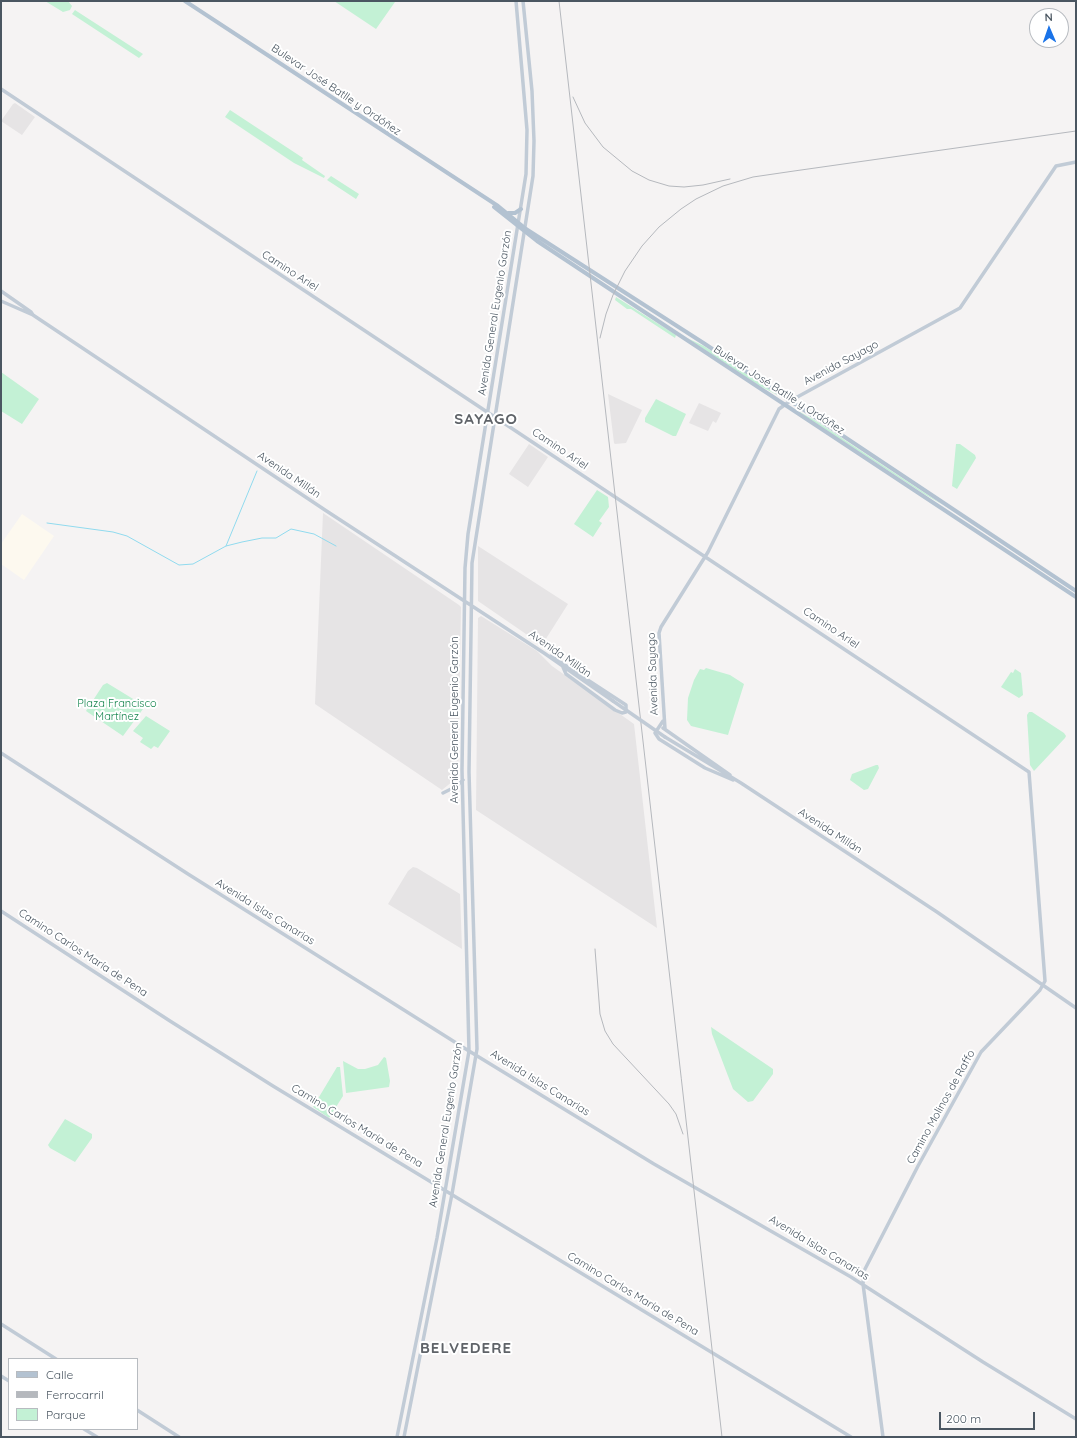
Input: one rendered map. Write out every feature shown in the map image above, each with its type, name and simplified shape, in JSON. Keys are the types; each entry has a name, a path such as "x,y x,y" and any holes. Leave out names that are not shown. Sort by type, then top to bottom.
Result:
{"main road":[{"name":"Bulevar José Batlle y Ordóñez","path":"185,1 508,213 518,225"},
{"name":"Bulevar José Batlle y Ordóñez","path":"476,193 526,231 1076,597"},
{"path":"508,213 515,213 521,209"},
{"name":"Bulevar José Batlle y Ordóñez","path":"526,231 790,401 1076,591"}],"street":[{"name":"Avenida General Eugenio Garzón","path":"397,1437 445,1190 469,1051 463,780 464,601 466,551 526,174 528,144 516,1"},
{"name":"Avenida General Eugenio Garzón","path":"404,1437 452,1194 476,1055 470,772 471,606 474,546 526,231 533,176 534,141 529,61 523,1"},
{"name":"Camino Ariel","path":"1,89 1029,772 1046,978 1043,986"},
{"name":"Avenida Sayago","path":"665,729 663,721 660,630 706,557 779,409 784,404 960,308 1056,166 1076,162"},
{"name":"Avenida Millán","path":"1,292 31,312 33,315"},
{"name":"Avenida Millán","path":"1,300 33,315 544,653 665,737 741,783 937,912 1076,1008"},
{"path":"544,653 568,665 626,705 626,712 622,713 615,710 566,674 563,667"},
{"name":"Avenida Sayago","path":"660,726 663,721"},
{"path":"734,779 728,772 660,726 655,733 659,739 705,768 741,783"},
{"name":"Avenida Islas Canarias","path":"1,753 188,874 469,1051 654,1164 863,1284 983,1362 1076,1419"},
{"path":"443,793 455,787 463,780"},
{"name":"Camino Carlos María de Pena","path":"1,910 181,1028 851,1437"},
{"name":"Camino Molinos de Raffo","path":"883,1437 863,1284 864,1271 918,1166 981,1052 1043,986"},
{"path":"1,1324 54,1358"},
{"path":"138,1411 179,1437"},
{"path":"86,1430 97,1437"}],"shaded area":[{"path":"15,103 35,117 22,135 1,121"},
{"path":"608,394 642,410 626,443 614,443"},
{"path":"699,403 721,413 716,423 713,421 708,431 689,423"},
{"path":"529,444 548,457 528,487 509,474"},
{"path":"323,513 461,607 458,777 442,790 315,704"},
{"path":"22,514 54,536 24,580 1,564 1,544"},
{"path":"478,546 568,604 542,645 478,601"},
{"path":"481,616 537,651 552,666 634,724 657,928 476,810 478,618"},
{"path":"413,867 460,894 462,949 388,904 408,871"}],"green space":[{"path":"45,1 68,1 72,6 70,10 63,12"},
{"path":"334,1 394,1 395,2 376,29"},
{"path":"75,10 143,54 139,58 72,14"},
{"path":"230,110 303,158 302,160 325,176 324,178 294,163 225,117"},
{"path":"331,176 359,194 356,199 327,180"},
{"path":"616,297 676,335 675,338 631,309 627,309 615,300"},
{"path":"687,338 704,346 781,397 758,385"},
{"path":"1,372 39,399 22,424 1,411"},
{"path":"656,399 686,414 676,436 673,436 645,422 645,418"},
{"path":"791,407 816,421 943,505 924,494"},
{"path":"956,444 960,444 975,455 976,458 957,489 952,486"},
{"path":"597,490 608,497 609,507 599,521 602,523 593,537 574,524"},
{"path":"706,668 730,675 744,684 728,735 691,726 687,720 688,698 694,680 700,669 704,670"},
{"path":"1015,669 1021,673 1023,695 1019,698 1001,687 1011,672 1013,673"},
{"name":"Plaza Francisco Martínez","path":"107,683 143,705 143,709 123,736 86,711 103,685"},
{"path":"1029,712 1032,712 1064,733 1066,736 1034,771 1030,765 1027,715"},
{"path":"146,716 170,731 158,748 154,746 151,749 140,742 143,738 133,731"},
{"path":"878,765 879,768 868,789 864,790 850,780 852,774"},
{"path":"711,1027 773,1069 773,1074 753,1101 748,1102 733,1089 712,1034"},
{"path":"384,1057 386,1058 390,1081 389,1087 346,1093 343,1061 358,1069 365,1069 378,1065"},
{"path":"337,1067 340,1067 343,1096 329,1118 313,1107"},
{"path":"65,1119 92,1134 92,1138 75,1162 50,1148 48,1145"}],"waterway":[{"path":"226,546 257,471"},
{"path":"47,523 113,532 127,536 179,565 193,564 226,546 262,538 276,538 291,529 314,534 336,546"}],"railway":[{"path":"559,1 722,1437"},
{"path":"573,97 585,123 603,147 632,171 649,180 669,186 684,187 703,185 730,179"},
{"path":"600,338 606,314 613,295 625,271 642,246 659,227 681,209 696,199 723,186 753,177 1076,131"},
{"path":"595,949 600,1014 605,1031 613,1044 669,1104 676,1114 683,1134"}],"district":[{"name":"SAYAGO","path":"486,419"},
{"name":"BELVEDERE","path":"466,1348"}]}
